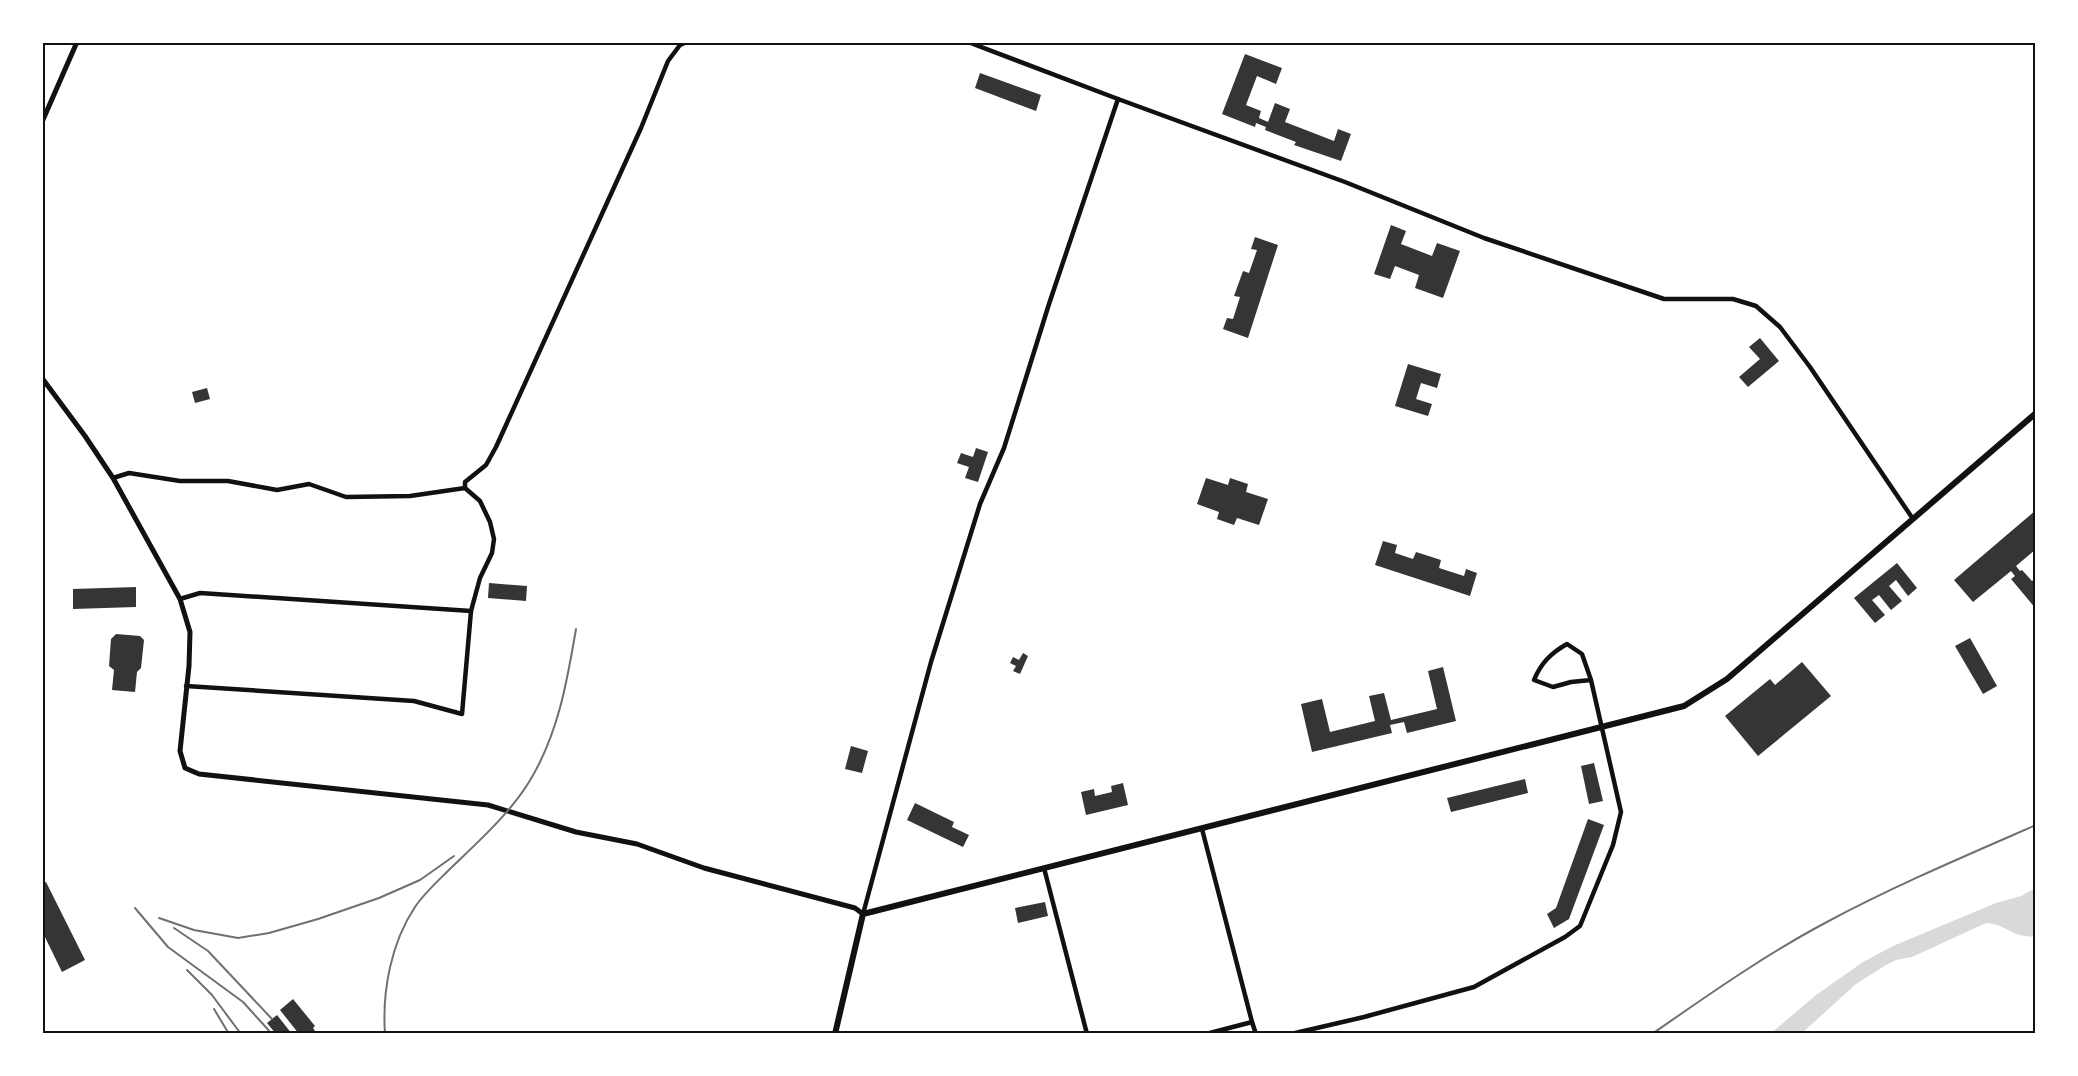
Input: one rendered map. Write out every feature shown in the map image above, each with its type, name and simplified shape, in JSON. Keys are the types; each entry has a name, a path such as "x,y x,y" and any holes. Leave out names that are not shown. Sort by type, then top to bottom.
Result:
{"main road":[{"path":"835,1034 863,914 1684,706 1727,679 2036,413"}],"street":[{"path":"42,122 77,42"},
{"path":"186,686 414,701 462,714 471,611 480,578 492,553 494,539 490,522 480,501 465,488 465,482 486,465 496,447 641,128 668,61 680,45 687,42"},
{"path":"968,42 1345,182 1484,238 1664,299 1733,299 1756,306 1780,327 1818,377 1913,519"},
{"path":"42,378 113,478 180,599 190,632 189,666 180,751 185,768 199,774 488,805 576,832 637,844 713,871 855,908 863,914 931,662 980,504 1004,448 1118,99"},
{"path":"113,478 129,473 180,481 228,481 277,490 309,484 346,497 410,496 465,488"},
{"path":"180,599 200,592 471,611"},
{"path":"1291,1034 1460,992 1496,975 1580,926 1613,845 1621,812 1591,680 1581,654 1567,644 1552,652 1539,667 1534,680 1553,687 1591,680"},
{"path":"1202,829 1256,1034"},
{"path":"1044,868 1088,1034"},
{"path":"1206,1034 1252,1022"}],"shaded area":[{"path":"2036,888 2036,936 2021,935 1986,923 1912,957 1896,960 1886,965 1856,984 1801,1034 1770,1034 1816,995 1863,962 1893,946"}],"building":[{"path":"1245,54 1282,68 1276,84 1257,76 1246,105 1261,111 1259,118 1268,122 1275,103 1290,109 1285,122 1334,141 1338,129 1351,134 1341,161 1294,145 1296,142 1265,130 1266,127 1256,123 1255,127 1222,114"},
{"path":"980,73 1041,95 1036,111 975,88"},
{"path":"1391,225 1406,231 1401,244 1432,256 1437,243 1460,251 1443,298 1415,288 1419,275 1395,266 1390,279 1374,274"},
{"path":"1255,237 1278,245 1248,338 1223,329 1227,318 1233,319 1240,297 1234,296 1243,271 1249,273 1257,250 1251,249"},
{"path":"1760,338 1779,361 1748,387 1739,377 1760,359 1749,347"},
{"path":"1408,364 1441,374 1437,388 1421,383 1416,399 1432,404 1428,416 1395,406"},
{"path":"207,388 210,399 195,403 192,392"},
{"path":"976,448 988,452 978,482 965,478 969,467 957,463 961,453 973,457"},
{"path":"1206,478 1228,485 1230,478 1248,484 1246,492 1268,499 1259,525 1237,518 1234,525 1217,519 1219,512 1197,504"},
{"path":"2036,510 2036,549 2016,566 2032,581 2036,578 2036,609 2011,579 2015,576 2011,571 1973,602 1954,580"},
{"path":"1383,541 1397,545 1395,553 1413,559 1416,552 1441,560 1439,568 1464,576 1466,569 1477,573 1470,596 1375,565"},
{"path":"1897,563 1917,588 1908,596 1896,580 1889,586 1902,601 1891,610 1879,595 1872,600 1885,615 1875,623 1854,598"},
{"path":"489,583 527,586 526,601 488,598"},
{"path":"136,587 136,607 73,609 73,589"},
{"path":"116,634 140,636 144,640 141,668 137,672 135,692 112,690 114,670 109,666 111,639"},
{"path":"1970,638 1997,686 1983,694 1955,646"},
{"path":"1023,653 1028,656 1020,674 1013,671 1016,666 1010,663 1013,657 1019,660"},
{"path":"1802,662 1831,696 1758,756 1725,716 1770,679 1775,685"},
{"path":"1443,667 1456,721 1407,733 1404,722 1390,725 1392,733 1312,752 1301,704 1322,699 1330,732 1375,721 1369,696 1384,693 1391,720 1437,709 1428,671"},
{"path":"851,746 868,751 862,773 845,769"},
{"path":"1594,763 1603,801 1589,804 1581,766"},
{"path":"1525,779 1528,793 1451,812 1447,798"},
{"path":"1123,783 1128,805 1086,815 1081,792 1094,789 1095,796 1112,792 1111,786"},
{"path":"915,803 954,822 952,827 969,835 963,847 907,820"},
{"path":"1588,819 1604,825 1569,919 1554,928 1547,914 1556,908"},
{"path":"46,882 85,960 62,972 42,931 42,884"},
{"path":"1045,902 1048,916 1018,923 1015,908"},
{"path":"293,999 315,1026 313,1028 317,1034 299,1034 280,1010"},
{"path":"277,1015 292,1034 276,1034 267,1023"}],"railway":[{"path":"385,1034 385,1001 390,968 407,921 423,896 494,826 529,782 547,746 560,708 576,629"},
{"path":"1652,1034 1759,962 1825,923 1903,884 2036,825"},
{"path":"159,918 194,930 238,938 269,933 379,898 420,880 454,856"},
{"path":"135,908 168,947 243,1002 272,1034"},
{"path":"174,928 208,951 272,1019"},
{"path":"187,970 212,995 241,1034"},
{"path":"214,1009 229,1034"}]}
